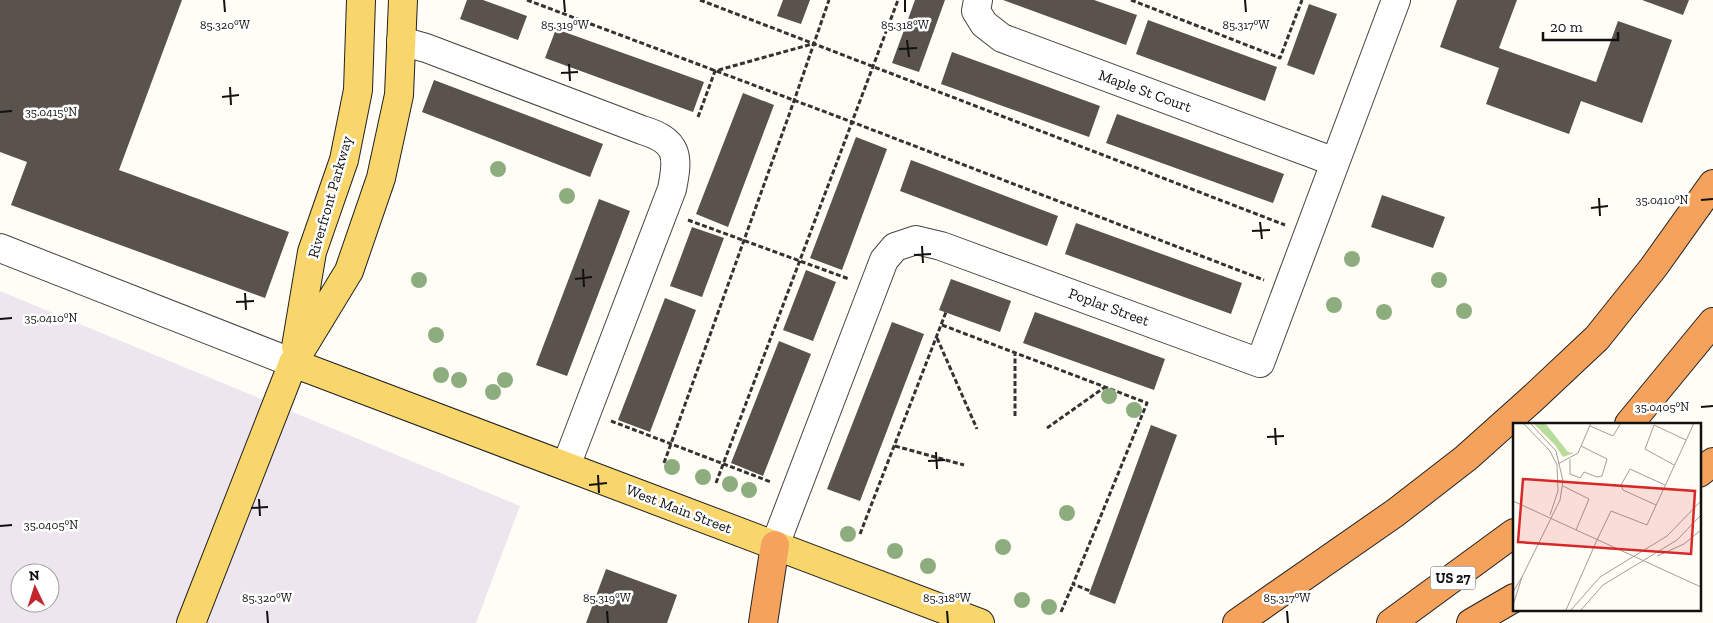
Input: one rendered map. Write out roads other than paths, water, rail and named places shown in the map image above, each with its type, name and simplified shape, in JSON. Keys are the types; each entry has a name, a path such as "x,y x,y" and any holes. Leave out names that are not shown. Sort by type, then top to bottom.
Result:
{"highway":[{"path":"1238,623 1395,513 1466,458 1532,399 1597,338 1653,268 1713,184"},
{"path":"1629,423 1713,322"},
{"path":"1700,472 1713,462"},
{"name":"US 27","path":"1391,623 1513,534"},
{"path":"763,623 775,545"},
{"path":"1471,623 1513,599"}],"main road":[{"name":"Riverfront Parkway","path":"293,363 312,252 344,160 358,90 361,0"},
{"name":"Riverfront Parkway","path":"191,623 293,363 349,270 381,178 399,95 403,0"},
{"name":"West Main Street","path":"293,363 980,623"}],"street":[{"name":"Maple St Court","path":"978,0 976,11 984,24 1002,38 1335,162"},
{"name":"Poplar Street","path":"775,545 884,260 895,247 916,240 941,246 1260,363 1396,0"},
{"path":"401,40 659,136 673,149 677,166 672,189 566,466"},
{"path":"0,248 293,363"}]}
